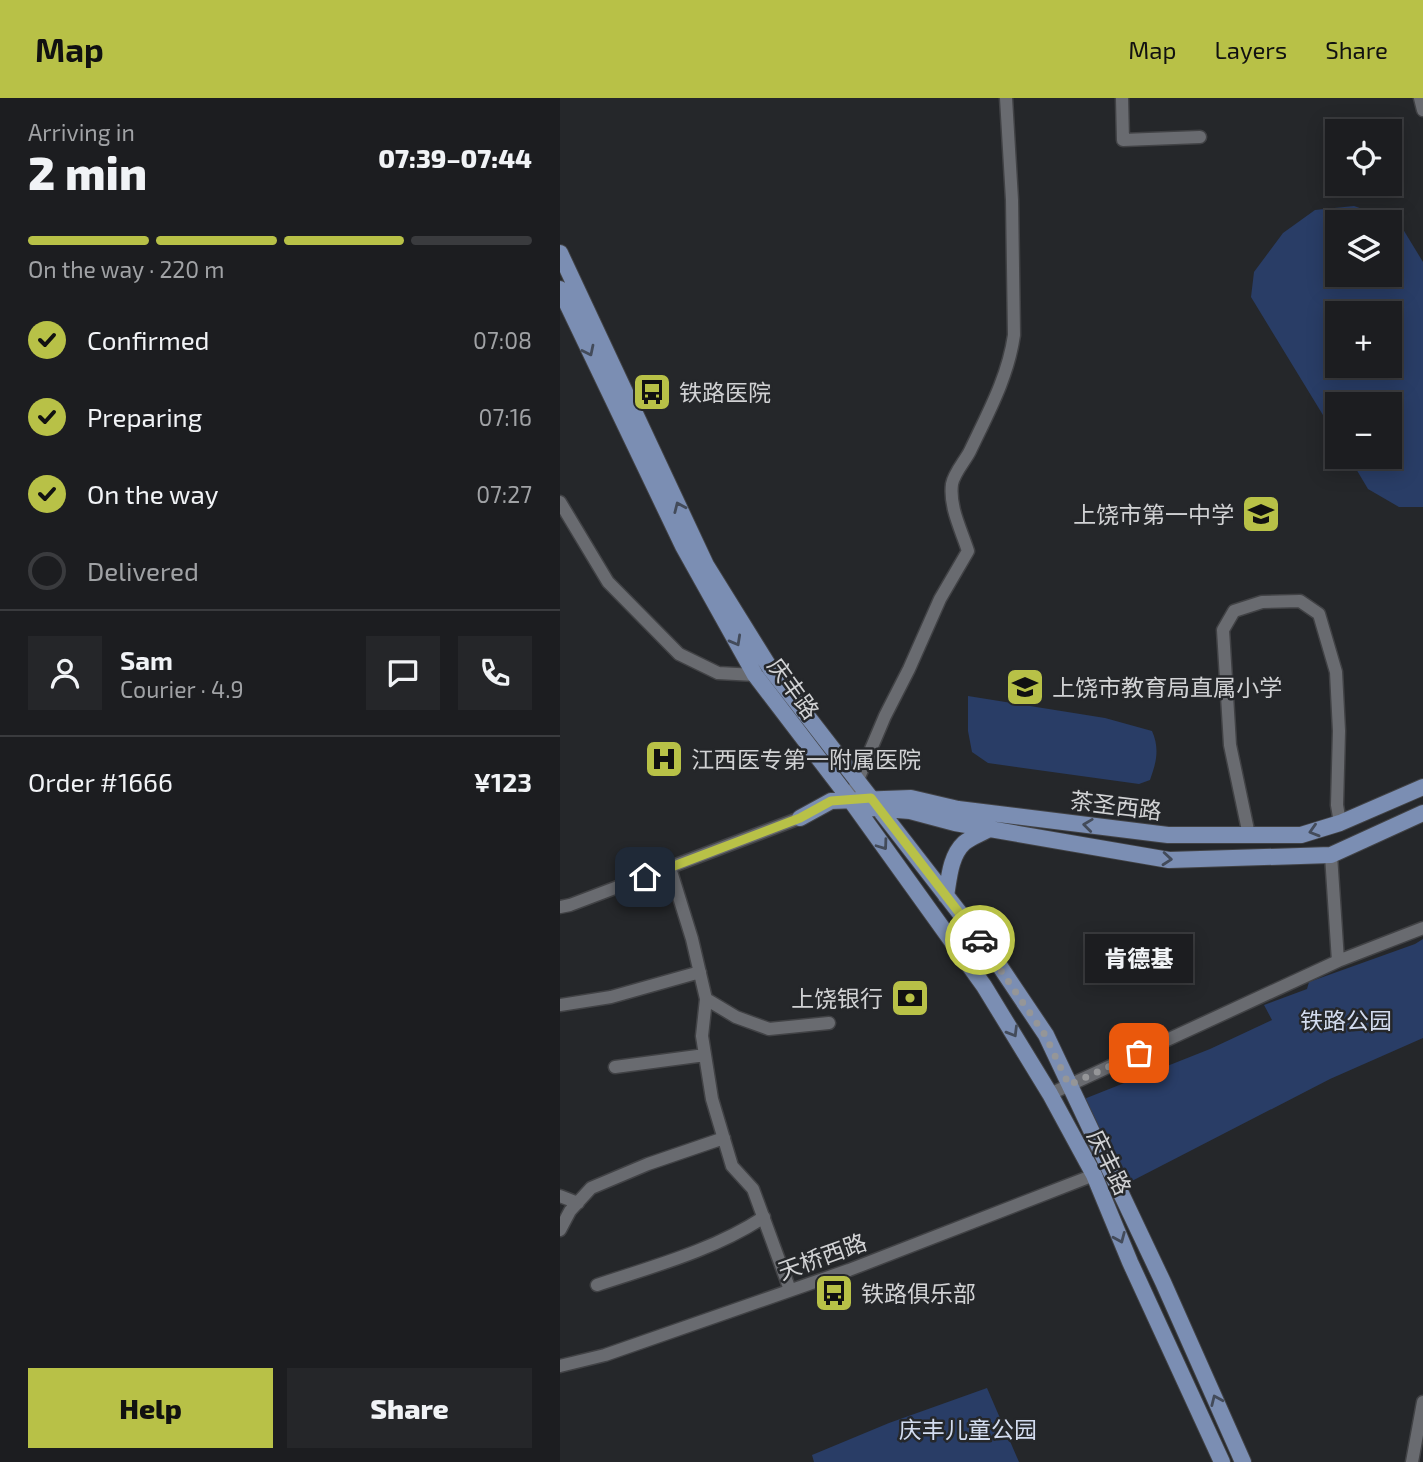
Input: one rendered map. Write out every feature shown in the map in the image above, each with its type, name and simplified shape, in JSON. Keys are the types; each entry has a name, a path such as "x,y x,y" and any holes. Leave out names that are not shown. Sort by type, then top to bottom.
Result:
{"main road":[{"path":"560,253 706,565 770,668 993,956 1045,1035 1163,1282 1244,1462"},
{"name":"庆丰路","path":"560,289 683,546 755,675 853,804 984,986 1050,1094 1094,1175 1130,1262 1222,1462"},
{"name":"茶圣西路","path":"800,818 831,801 853,804 911,798 957,808 1168,835 1301,835 1340,823 1423,787"},
{"name":"茶圣西路","path":"874,803 955,823 1169,860 1331,855 1423,813"},
{"path":"946,896 953,860 959,850 989,829"}],"street":[{"path":"853,804 859,780 885,716 940,599 968,551 952,504 952,481 965,461 1000,389 1012,352 1012,201 1006,98"},
{"path":"1122,98 1123,140 1200,137"},
{"path":"1420,98 1423,110"},
{"path":"560,502 608,582 679,654 718,673 755,675"},
{"path":"1249,835 1230,746 1223,630 1234,611 1262,602 1300,601 1320,614 1336,672 1339,731 1337,805 1340,823"},
{"name":"茶圣西路","path":"560,907 800,818"},
{"path":"1331,855 1338,961"},
{"path":"670,868 706,999 702,1037 712,1099 732,1166 753,1189 790,1290"},
{"path":"1050,1094 1338,961 1423,928"},
{"path":"560,1005 611,997 699,972"},
{"path":"706,999 736,1017 769,1029 829,1023"},
{"path":"615,1067 705,1055"},
{"path":"560,1230 570,1211 591,1188 648,1164 724,1138"},
{"name":"天桥西路","path":"560,1366 605,1355 790,1290 1094,1175"},
{"path":"560,1196 578,1203"},
{"path":"597,1285 690,1254 741,1233 764,1217"},
{"path":"1412,1462 1423,1402"}],"green space":[{"path":"1354,206 1366,210 1325,210 1325,287 1402,287 1402,228 1423,262 1423,507 1399,507 1368,489 1356,469 1402,469 1402,392 1325,392 1325,418 1251,297 1254,272 1283,233 1315,210"},
{"path":"968,696 1105,718 1152,731 1156,756 1150,780 1139,784 988,763 972,752 968,731"},
{"name":"铁路公园","path":"1423,939 1423,1038 1330,1079 1126,1184 1084,1099 1210,1049 1272,1020 1264,1005 1307,989 1309,982"},
{"name":"庆丰儿童公园","path":"987,1388 1019,1462 814,1462 812,1455 889,1423"}],"way so far":[{"path":"980,940 1045,1035 1069,1085 1139,1053"}],"place":[{"name":"铁路医院","path":"652,392"},
{"name":"上饶市第一中学","path":"1261,514"},
{"name":"上饶市教育局直属小学","path":"1025,687"},
{"name":"江西医专第一附属医院","path":"664,759"},
{"name":"上饶银行","path":"910,998"},
{"name":"肯德基","path":"1139,1053"},
{"name":"铁路俱乐部","path":"834,1293"}],"route":[{"path":"645,877 800,818 831,801 871,798 980,940"}]}
